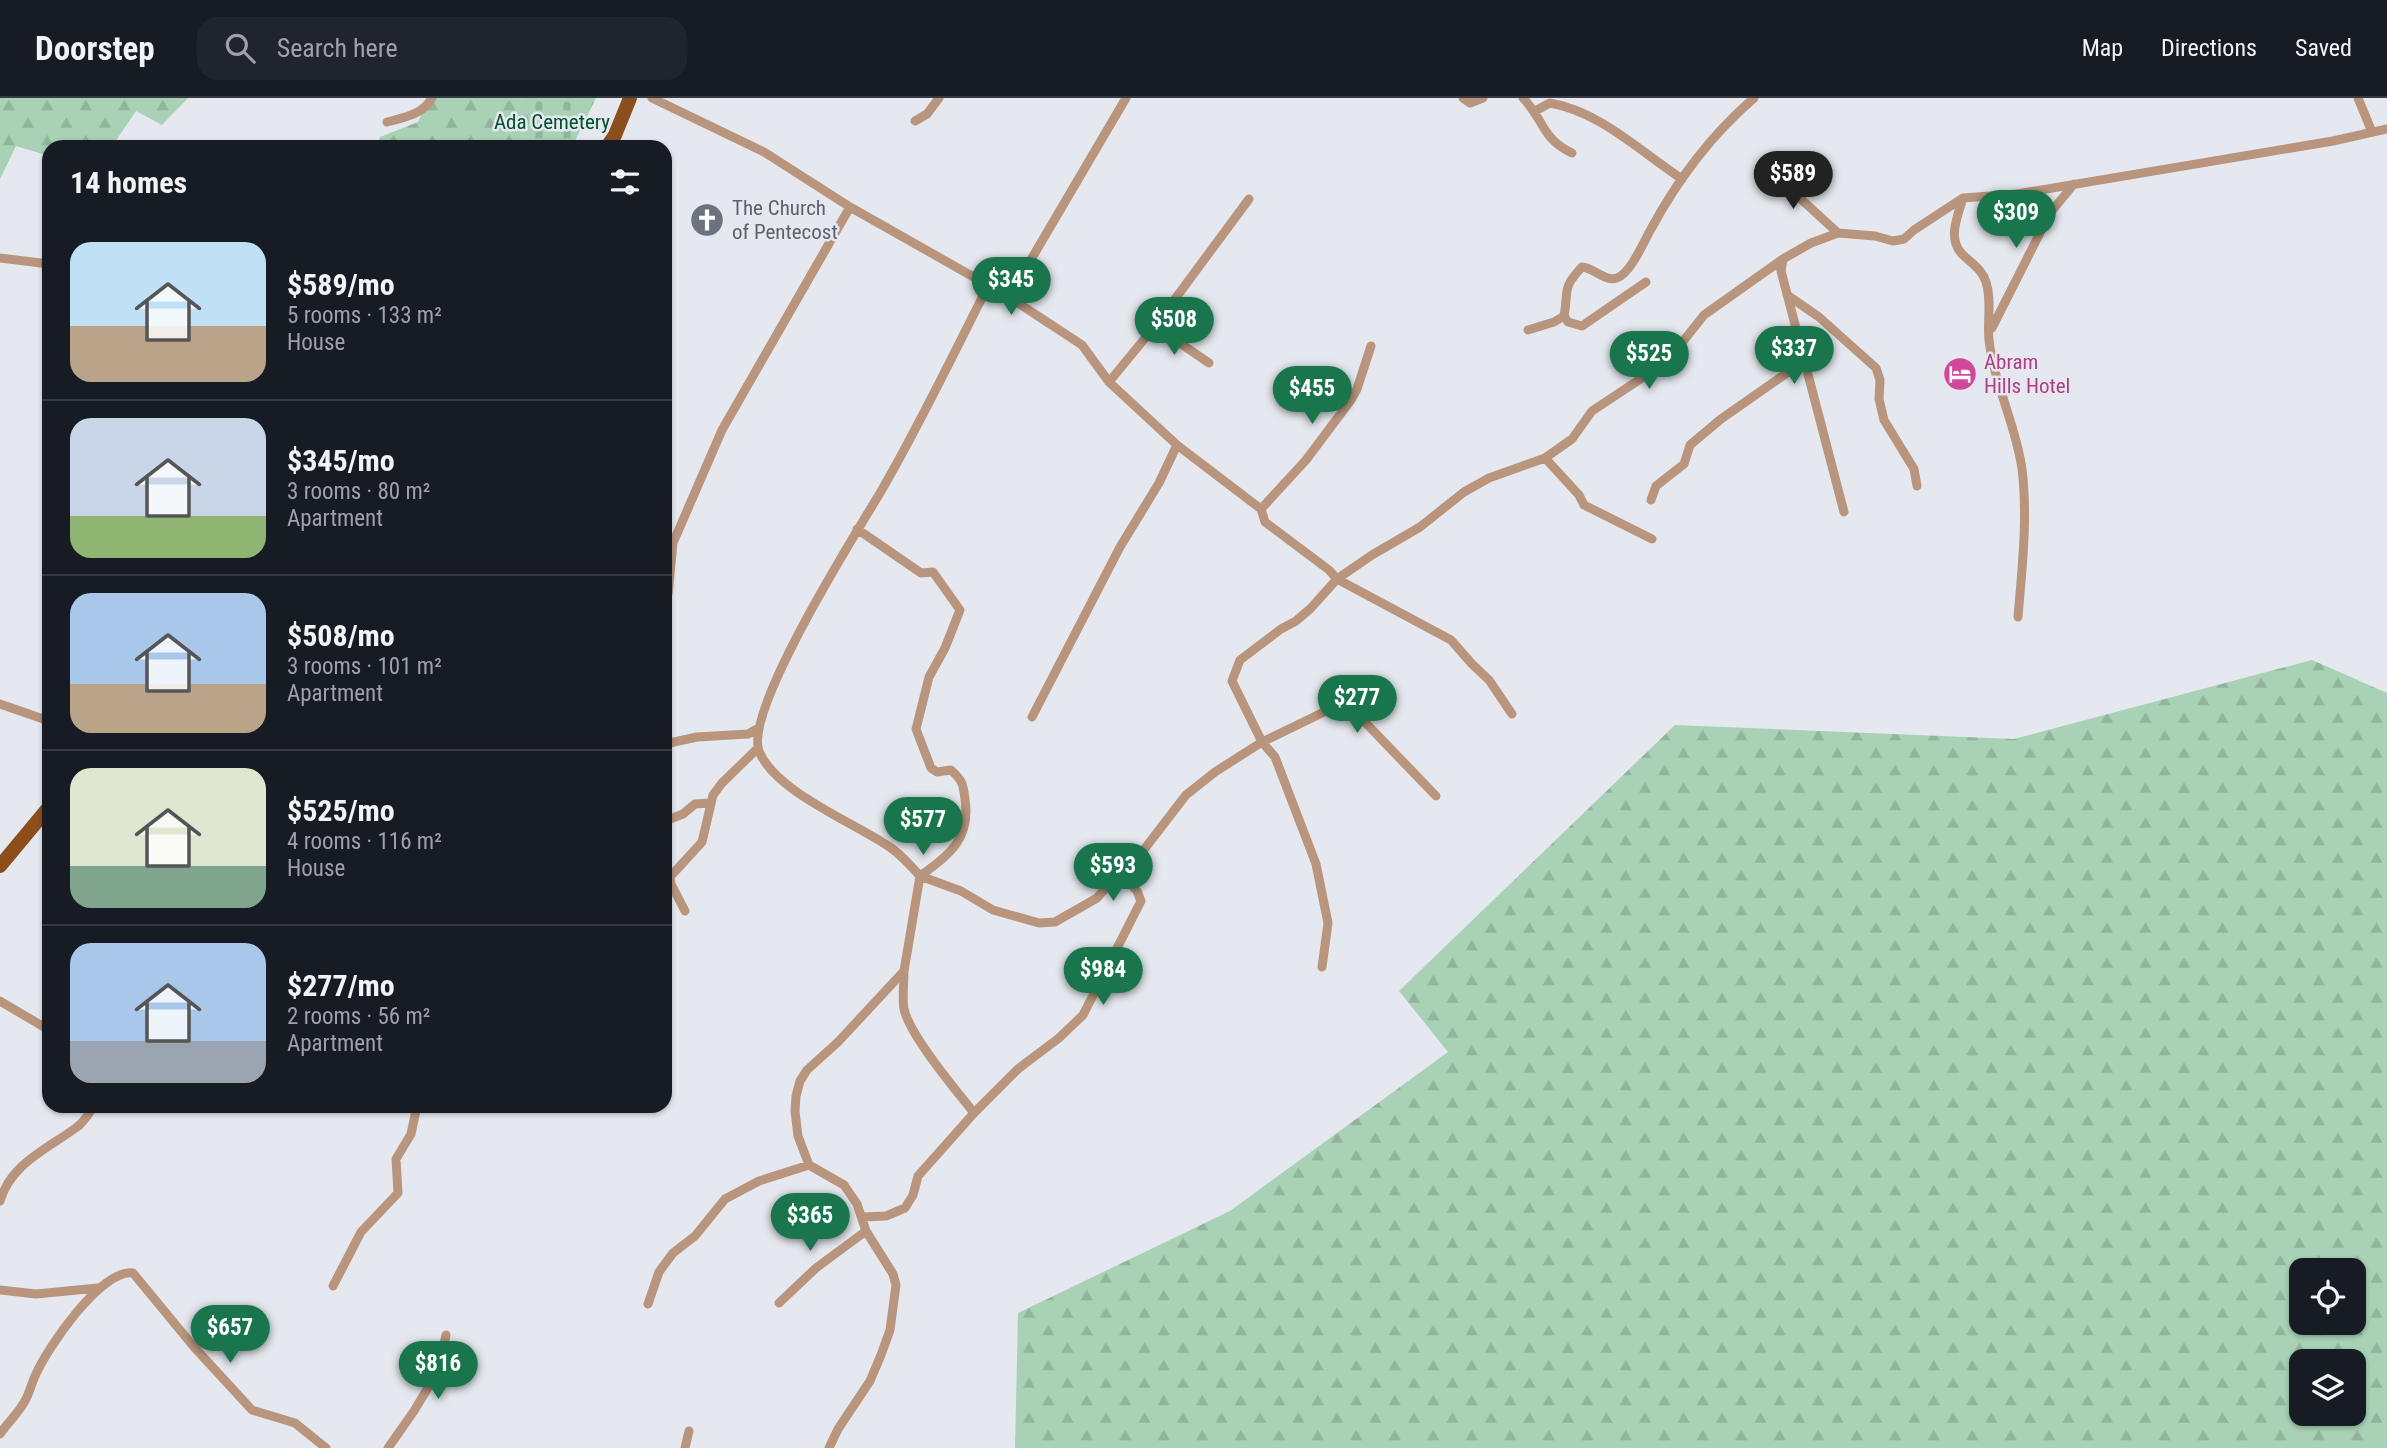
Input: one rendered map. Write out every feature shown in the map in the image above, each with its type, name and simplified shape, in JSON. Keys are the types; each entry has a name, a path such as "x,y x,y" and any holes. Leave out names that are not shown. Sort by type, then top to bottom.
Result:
{"main road":[{"path":"612,140 630,98"},
{"path":"0,866 42,820"}],"street":[{"path":"387,122 415,115 427,106 432,98"},
{"path":"652,98 764,152 850,207 1009,297 1082,345 1109,382 1178,445 1261,509 1265,522 1337,579 1451,640 1489,680 1512,714"},
{"path":"915,121 927,114 939,98"},
{"path":"1009,297 1126,98"},
{"path":"1463,98 1470,103 1483,98"},
{"path":"1524,98 1535,111 1547,136 1557,146 1572,153"},
{"path":"2358,98 2372,132"},
{"path":"1646,282 1582,326 1568,322 1564,316 1565,291 1574,276 1582,267 1590,267 1607,278 1617,278 1625,272 1670,193 1717,132 1748,100"},
{"path":"1535,111 1550,103 1569,106 1612,131 1682,179"},
{"path":"1322,967 1328,923 1316,863 1275,757 1262,742 1232,681 1240,660 1304,615 1337,579 1420,527 1464,492 1489,478 1545,458 1572,439 1592,411 1654,370 1673,354 1704,315 1783,259 1811,243 1838,233 1875,236 1893,241 1904,239 1963,198 2017,194 2333,141 2387,129"},
{"path":"1767,168 1838,233"},
{"path":"1989,334 2004,299 2024,268 2050,213 2074,184"},
{"path":"1963,198 1954,226 1955,237 1960,252 1973,261 1985,280 1989,298 1989,334 1998,383 2021,466 2024,546 2018,617"},
{"path":"1109,382 1155,326 1249,199"},
{"path":"672,553 673,543 722,429 850,207"},
{"path":"0,258 42,263"},
{"path":"1783,259 1780,271 1844,512"},
{"path":"1767,270 1780,271"},
{"path":"988,286 886,483 857,529 794,643 770,694 759,728 758,748 778,779 888,846 920,876 961,891 993,910 1045,924 1066,917 1097,898 1119,872 1139,856 1186,795 1215,772 1262,742 1324,712 1340,710 1360,717 1436,796"},
{"path":"1787,295 1819,317 1876,369 1880,380 1879,399 1884,420 1914,469 1917,486"},
{"path":"1528,330 1555,322 1564,316"},
{"path":"1155,326 1209,363"},
{"path":"1261,509 1306,460 1351,400 1371,346"},
{"path":"1651,500 1656,486 1684,464 1690,445 1721,419 1804,361"},
{"path":"1032,717 1120,547 1178,445"},
{"path":"1545,458 1579,495 1584,505 1652,539"},
{"path":"857,529 921,573 933,572 960,610 945,648 929,677 916,729 931,768 937,772 951,770 965,786 968,812 957,845 944,859 920,876 904,971 904,1006 923,1045 974,1113"},
{"path":"0,704 42,719"},
{"path":"672,742 697,737 748,734 759,728"},
{"path":"672,874 702,842 707,827 709,803 722,783 758,748"},
{"path":"672,818 683,814 695,804 709,803"},
{"path":"863,1217 886,1216 905,1208 913,1195 918,1176 974,1113 1018,1069 1059,1038 1083,1015 1142,901 1137,891 1119,872"},
{"path":"672,893 685,911"},
{"path":"829,1448 838,1429 870,1381 890,1330 896,1285 844,1185 809,1165 798,1136 795,1111 800,1081 807,1070 838,1042 904,971"},
{"path":"0,1001 42,1026"},
{"path":"0,1201 2,1192 12,1178 33,1155 80,1126 89,1113"},
{"path":"333,1286 361,1232 398,1193 397,1159 411,1134 416,1113"},
{"path":"648,1304 659,1272 673,1253 695,1236 725,1199 759,1181 809,1165"},
{"path":"779,1303 816,1268 866,1231"},
{"path":"0,1434 26,1399 36,1373 56,1340 98,1288 125,1272 133,1273 194,1347 252,1410 295,1423 326,1448"},
{"path":"0,1290 36,1294 98,1288"},
{"path":"388,1448 438,1371 446,1335"},
{"path":"685,1448 689,1431"}],"green space":[{"path":"0,98 188,98 162,125 136,111 116,140 42,140 42,154 16,146 0,179"},
{"path":"429,98 522,98 508,129 533,140 379,140 380,137 418,122"},
{"name":"Ada Cemetery","path":"522,98 596,98 575,140 533,140 507,129"},
{"path":"2312,660 2387,693 2387,1448 1015,1448 1018,1313 1230,1211 1448,1052 1399,991 1675,725 2014,739"}],"place":[{"name":"The Church of Pentecost","path":"707,220"},
{"name":"Abram Hills Hotel","path":"1960,374"}]}
